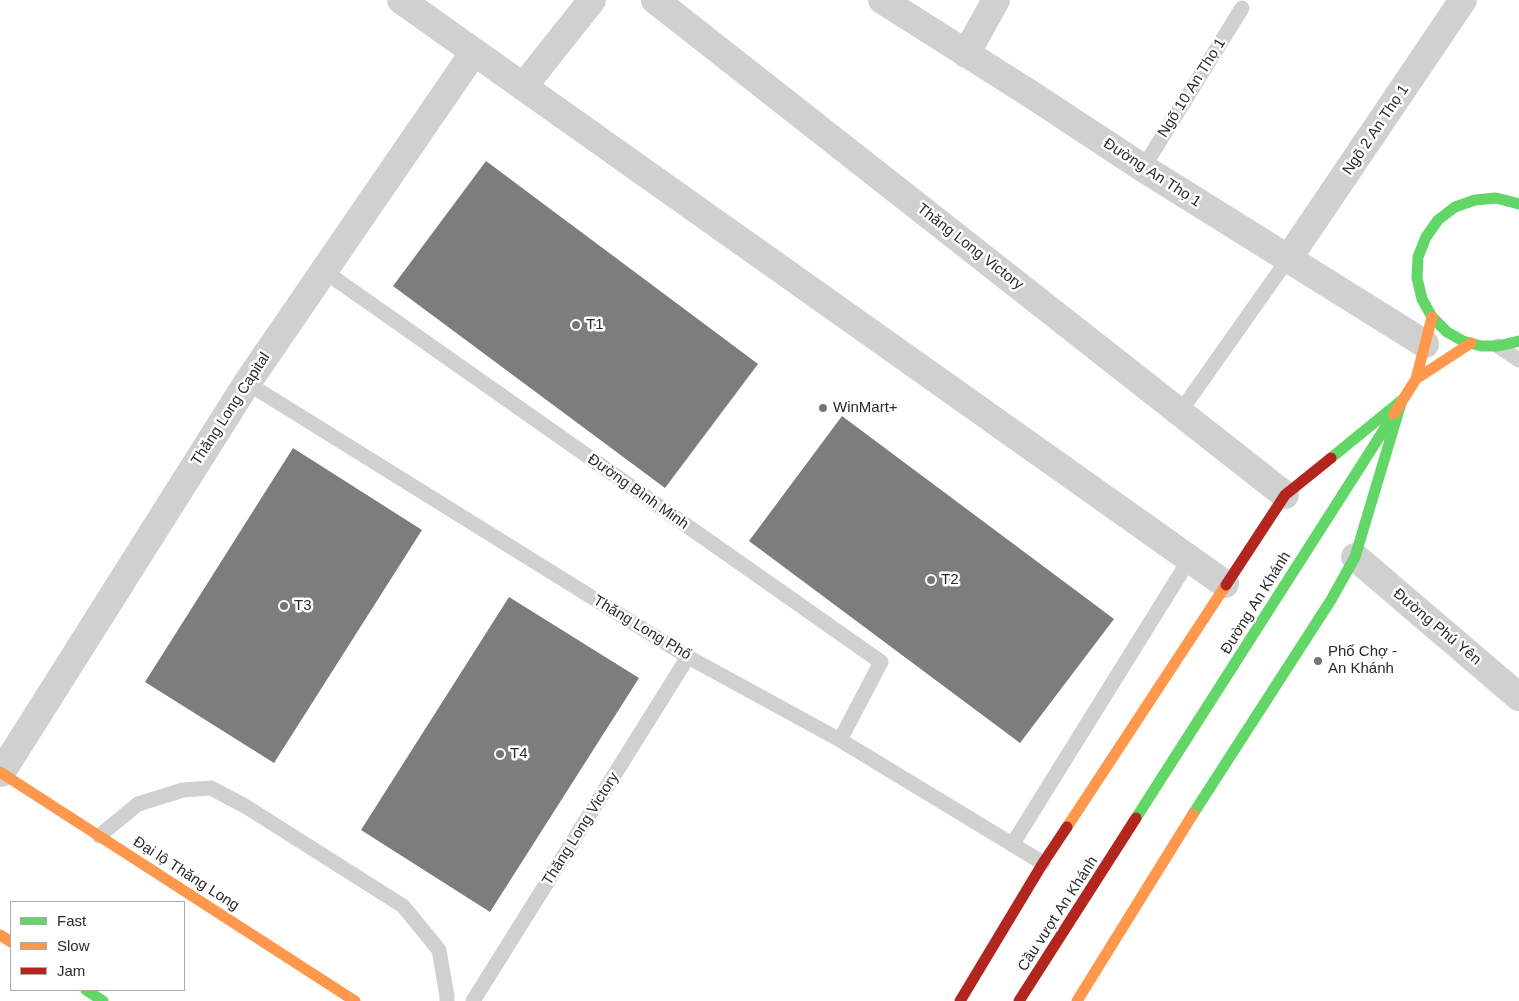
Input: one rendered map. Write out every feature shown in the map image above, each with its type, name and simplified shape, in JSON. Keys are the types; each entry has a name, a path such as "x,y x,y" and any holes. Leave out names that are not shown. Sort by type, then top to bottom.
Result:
{"main road":[{"path":"1519,204 1496,198 1475,200 1455,207 1438,220 1426,237 1418,257 1417,278 1422,299 1432,317 1447,332 1463,341 1481,346 1498,346 1519,341"},
{"name":"Đường An Khánh","path":"1121,843 1416,379 1432,317"},
{"name":"Đường An Khánh","path":"1416,379 1471,343"},
{"path":"960,1001 1043,863 1285,495 1402,400"},
{"path":"1077,1001 1146,888 1330,600 1355,557 1402,400"},
{"name":"Đại lộ Thăng Long","path":"0,773 355,1001"},
{"name":"Cầu vượt An Khánh","path":"1020,1001 1121,843"},
{"path":"88,991 103,1001"}],"street":[{"path":"401,0 1225,584"},
{"path":"523,87 592,0"},
{"name":"Thăng Long Victory","path":"655,0 1285,495"},
{"name":"Đường An Thọ 1","path":"882,0 1143,168 1425,344"},
{"path":"966,54 996,0"},
{"name":"Ngõ 2 An Thọ 1","path":"1288,259 1463,0"},
{"name":"Thăng Long Capital","path":"0,773 246,383 474,52"},
{"name":"Đường Phú Yên","path":"1355,557 1519,697"}],"lane":[{"name":"Ngõ 10 An Thọ 1","path":"1143,168 1242,8"},
{"path":"1180,412 1288,259"},
{"name":"Đường Bình Minh","path":"324,271 881,662 840,740"},
{"path":"1498,346 1519,360"},
{"name":"Thăng Long Phố","path":"246,383 688,657 840,740 1043,863"},
{"path":"1012,845 1189,560"},
{"name":"Thăng Long Victory","path":"473,1001 688,657"},
{"path":"99,836 138,804 183,790 211,788 245,806 403,906 439,950 447,1001"}],"building":[{"name":"T1","path":"486,161 758,364 665,488 393,286"},
{"name":"T2","path":"842,416 1114,619 1020,743 749,541"},
{"name":"T3","path":"293,448 422,530 274,763 145,682"},
{"name":"T4","path":"509,597 639,678 490,912 361,830"}],"traffic: fast":[{"path":"1519,204 1496,198 1475,200 1455,207 1438,220 1426,237 1418,257 1417,278 1422,299 1432,317 1447,332 1463,341 1481,346 1498,346 1519,341"},
{"path":"1331,458 1402,400"},
{"path":"1193,814 1331,600 1355,557 1402,400"},
{"path":"1136,818 1394,414"},
{"path":"88,991 103,1001"}],"traffic: slow":[{"path":"1394,414 1416,379 1432,317"},
{"path":"1416,379 1471,343"},
{"path":"1067,827 1226,585"},
{"path":"0,772 355,1001"},
{"path":"1077,1001 1193,814"},
{"path":"0,935 10,941"}],"traffic: jam":[{"path":"1226,585 1285,495 1331,458"},
{"path":"1019,1001 1136,818"},
{"path":"960,1001 1043,863 1067,827"}],"place":[{"name":"T1","path":"576,325"},
{"name":"WinMart+","path":"823,408"},
{"name":"T2","path":"931,580"},
{"name":"T3","path":"284,606"},
{"name":"Phố Chợ - An Khánh","path":"1318,661"},
{"name":"T4","path":"500,754"}]}
